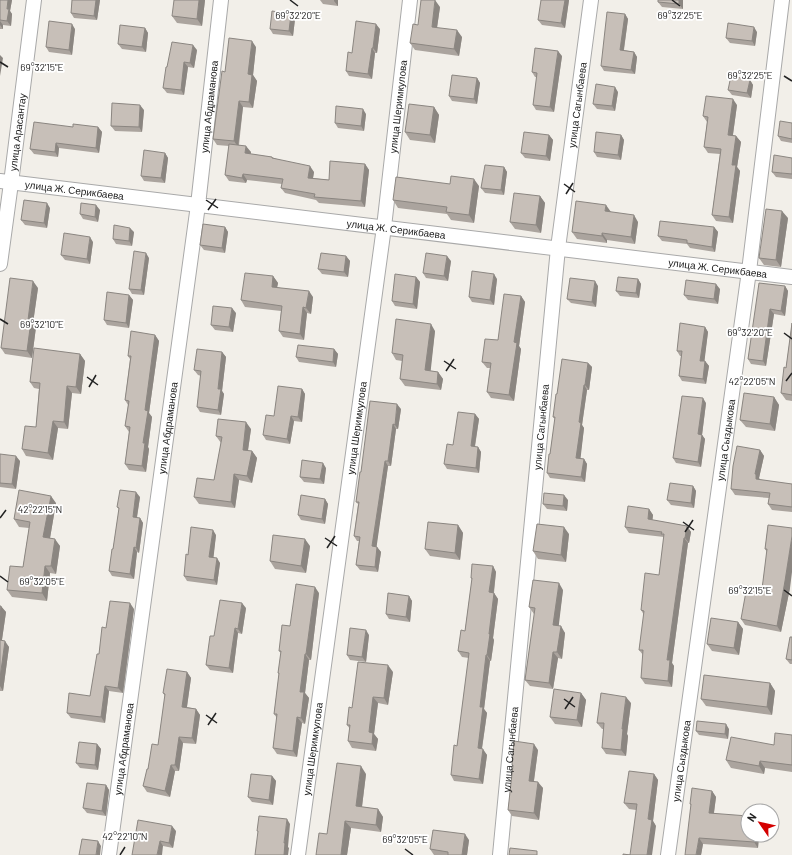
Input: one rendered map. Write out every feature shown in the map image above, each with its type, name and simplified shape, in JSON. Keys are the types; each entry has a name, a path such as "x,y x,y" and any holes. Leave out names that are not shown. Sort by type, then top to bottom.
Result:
{"street":[{"name":"улица Арасантау","path":"0,264 6,182 34,0"},
{"name":"улица Абдраманова","path":"110,855 198,205 221,0"},
{"name":"улица Шеримкулова","path":"298,855 384,227 410,0"},
{"name":"улица Сагынбаева","path":"500,855 558,248 591,0"},
{"name":"улица Сыздыкова","path":"668,855 749,271 782,0"},
{"name":"улица Ж. Серикбаева","path":"6,182 792,277"}],"building":[{"path":"0,0 8,0 7,9 9,9 7,21 0,20"},
{"path":"72,0 96,0 94,16 71,13"},
{"path":"174,0 199,0 197,19 172,16"},
{"path":"421,0 435,0 432,27 457,30 454,49 410,43 413,24 418,25"},
{"path":"541,0 565,0 561,23 538,20"},
{"path":"658,0 679,0 679,4 658,2"},
{"path":"272,11 291,14 289,31 270,29"},
{"path":"607,12 625,14 620,50 634,52 631,70 601,66"},
{"path":"49,21 72,24 69,50 46,47"},
{"path":"356,21 376,24 368,74 346,71 348,52 352,53"},
{"path":"728,23 754,27 752,41 726,38"},
{"path":"120,25 145,28 142,47 118,44"},
{"path":"229,38 252,41 248,74 252,75 249,102 239,101 234,141 213,139 222,71 225,72"},
{"path":"172,42 193,45 190,63 184,62 181,90 163,88"},
{"path":"535,48 558,51 550,107 533,105 537,73 532,72"},
{"path":"452,75 477,78 474,99 449,96"},
{"path":"731,76 750,80 747,93 728,90"},
{"path":"596,84 615,87 612,106 593,104"},
{"path":"706,96 733,99 728,135 736,136 732,165 736,165 729,217 712,215 721,149 704,147 708,117 703,116"},
{"path":"112,103 140,105 139,127 111,126"},
{"path":"409,104 434,107 430,135 405,132"},
{"path":"336,106 363,109 361,126 335,123"},
{"path":"780,121 792,123 792,139 778,136"},
{"path":"34,122 73,127 73,124 98,127 96,148 56,143 55,152 30,149"},
{"path":"524,132 549,135 546,156 521,153"},
{"path":"596,132 621,135 618,155 594,152"},
{"path":"229,144 246,146 245,153 272,157 310,166 308,178 329,180 330,161 365,164 361,201 314,197 315,194 281,188 283,179 243,174 242,178 225,175"},
{"path":"144,150 165,153 161,178 141,176"},
{"path":"774,155 792,158 792,174 772,172"},
{"path":"485,165 504,167 501,190 481,188"},
{"path":"451,176 474,179 469,215 446,212 447,207 393,200 396,177 450,184"},
{"path":"514,193 540,196 536,225 510,222"},
{"path":"24,200 47,203 44,223 21,220"},
{"path":"576,201 606,205 605,211 634,215 631,237 602,233 602,236 572,232"},
{"path":"81,203 96,205 95,217 80,214"},
{"path":"766,209 782,211 776,260 759,258"},
{"path":"660,221 714,227 712,247 687,243 687,240 658,236"},
{"path":"203,224 225,227 222,248 200,245"},
{"path":"114,225 130,228 129,241 113,239"},
{"path":"64,233 90,237 87,259 61,255"},
{"path":"134,251 146,253 141,290 129,289"},
{"path":"321,253 346,256 344,272 318,269"},
{"path":"426,253 447,256 444,276 423,273"},
{"path":"472,271 494,274 490,300 469,297"},
{"path":"245,273 273,276 272,287 309,291 306,308 303,307 300,334 279,331 282,306 241,300"},
{"path":"395,274 416,277 413,304 392,301"},
{"path":"618,277 638,279 636,293 616,291"},
{"path":"10,278 33,281 28,320 31,321 27,351 1,348"},
{"path":"570,278 595,281 592,302 567,299"},
{"path":"686,280 716,284 714,299 684,295"},
{"path":"759,283 785,286 781,311 770,309 763,361 748,359"},
{"path":"107,292 129,295 126,323 104,320"},
{"path":"504,294 521,296 514,342 517,343 509,395 487,392 491,363 482,362 485,339 498,340"},
{"path":"213,306 232,308 229,327 211,325"},
{"path":"396,319 431,324 425,370 438,372 437,384 400,379 403,355 392,353"},
{"path":"680,323 705,327 700,361 705,361 703,379 679,376 682,351 677,351"},
{"path":"792,323 792,395 781,393"},
{"path":"131,331 155,335 145,410 148,411 143,443 145,443 142,466 125,464 130,427 125,426 129,401 125,400 131,356 128,356"},
{"path":"298,345 334,349 333,362 296,357"},
{"path":"34,348 80,354 76,387 67,386 64,422 53,421 48,453 22,449 25,426 36,427 40,383 30,382"},
{"path":"197,349 222,352 218,389 221,389 218,410 197,407 201,371 194,370"},
{"path":"562,359 588,363 579,422 581,423 576,458 584,459 581,477 547,473 555,417 553,417 556,394"},
{"path":"278,386 302,389 298,417 291,416 287,439 263,435 266,415 274,416"},
{"path":"744,393 774,397 770,424 740,420"},
{"path":"682,396 703,398 698,434 702,435 698,462 673,458"},
{"path":"370,401 397,404 395,425 393,424 388,461 385,461 372,546 377,547 375,567 356,565 360,537 354,536 359,502 356,502"},
{"path":"458,412 475,414 471,446 478,447 476,468 444,464 447,444 453,445"},
{"path":"218,419 246,422 243,450 252,451 247,476 234,474 231,502 194,497 197,478 214,480 222,437 216,436"},
{"path":"737,446 760,450 755,474 756,479 792,484 792,507 768,504 770,493 731,489"},
{"path":"0,454 16,456 12,484 0,483"},
{"path":"302,460 323,463 320,479 300,477"},
{"path":"670,483 693,486 691,503 667,500"},
{"path":"19,490 51,496 43,537 55,539 51,566 45,566 42,593 7,590 10,566 23,567 30,522 14,519"},
{"path":"120,490 136,492 133,517 140,518 136,548 134,547 130,574 109,571 119,508 117,507"},
{"path":"544,493 564,495 563,506 543,504"},
{"path":"301,495 325,499 322,519 298,515"},
{"path":"628,506 649,509 648,519 687,526 667,660 670,660 668,681 641,678 643,650 639,650 644,611 641,610 645,573 659,575 664,534 661,534 662,532 625,527"},
{"path":"428,522 458,525 455,553 425,549"},
{"path":"537,524 564,527 561,555 533,551"},
{"path":"768,525 792,528 792,536 777,626 741,619 747,586 762,589 767,549 765,549"},
{"path":"191,527 213,530 209,557 217,558 214,580 184,576"},
{"path":"273,535 305,539 301,566 270,561"},
{"path":"472,564 493,566 489,592 494,593 480,707 483,707 478,748 483,749 479,779 451,775 454,745 457,746 469,653 458,651 461,630 465,631 472,578"},
{"path":"533,580 559,583 553,625 561,626 557,652 553,652 549,683 525,680 535,608 529,607"},
{"path":"296,584 315,587 300,692 304,692 301,718 297,717 293,751 273,748 277,714 274,714 281,651 279,651 282,625 290,626"},
{"path":"388,593 409,596 406,617 386,614"},
{"path":"220,600 242,603 238,629 235,628 229,668 206,665 210,636 214,636"},
{"path":"110,601 130,603 118,688 105,686 101,717 67,713 69,693 90,696 97,654 99,654 102,627 106,628"},
{"path":"711,618 738,622 734,648 707,644"},
{"path":"350,628 366,630 362,657 347,655"},
{"path":"790,637 792,637 792,660 786,659"},
{"path":"0,640 5,641 0,678"},
{"path":"358,662 388,665 384,698 373,697 369,732 373,733 372,744 348,741 350,725 347,725 349,707 352,708"},
{"path":"167,669 187,672 182,707 196,709 192,738 179,737 175,765 171,765 165,791 143,786 148,769 152,744 158,745"},
{"path":"704,675 770,683 767,707 701,699"},
{"path":"554,689 581,693 577,720 550,717"},
{"path":"601,693 626,697 621,750 602,748 604,723 597,723"},
{"path":"697,721 726,724 725,734 696,731"},
{"path":"775,733 792,735 792,765 760,761 759,766 726,760 731,737 774,745"},
{"path":"514,741 534,744 529,781 538,782 534,813 508,810"},
{"path":"79,742 97,744 95,765 76,763"},
{"path":"337,763 361,766 356,806 378,809 376,825 345,821 341,855 316,855 319,833 327,834"},
{"path":"629,771 654,774 648,819 652,820 647,855 630,855 637,804 624,803"},
{"path":"251,774 272,776 269,800 248,797"},
{"path":"87,783 106,785 102,811 83,808"},
{"path":"692,788 712,791 709,813 740,815 740,841 699,838 696,855 685,855"},
{"path":"259,816 287,819 284,855 255,855"},
{"path":"138,820 172,826 169,843 160,841 157,855 132,855"},
{"path":"433,830 465,834 462,855 448,855 448,852 430,849"},
{"path":"82,839 98,841 96,855 79,855"},
{"path":"510,848 537,851 537,855 509,855"}]}
